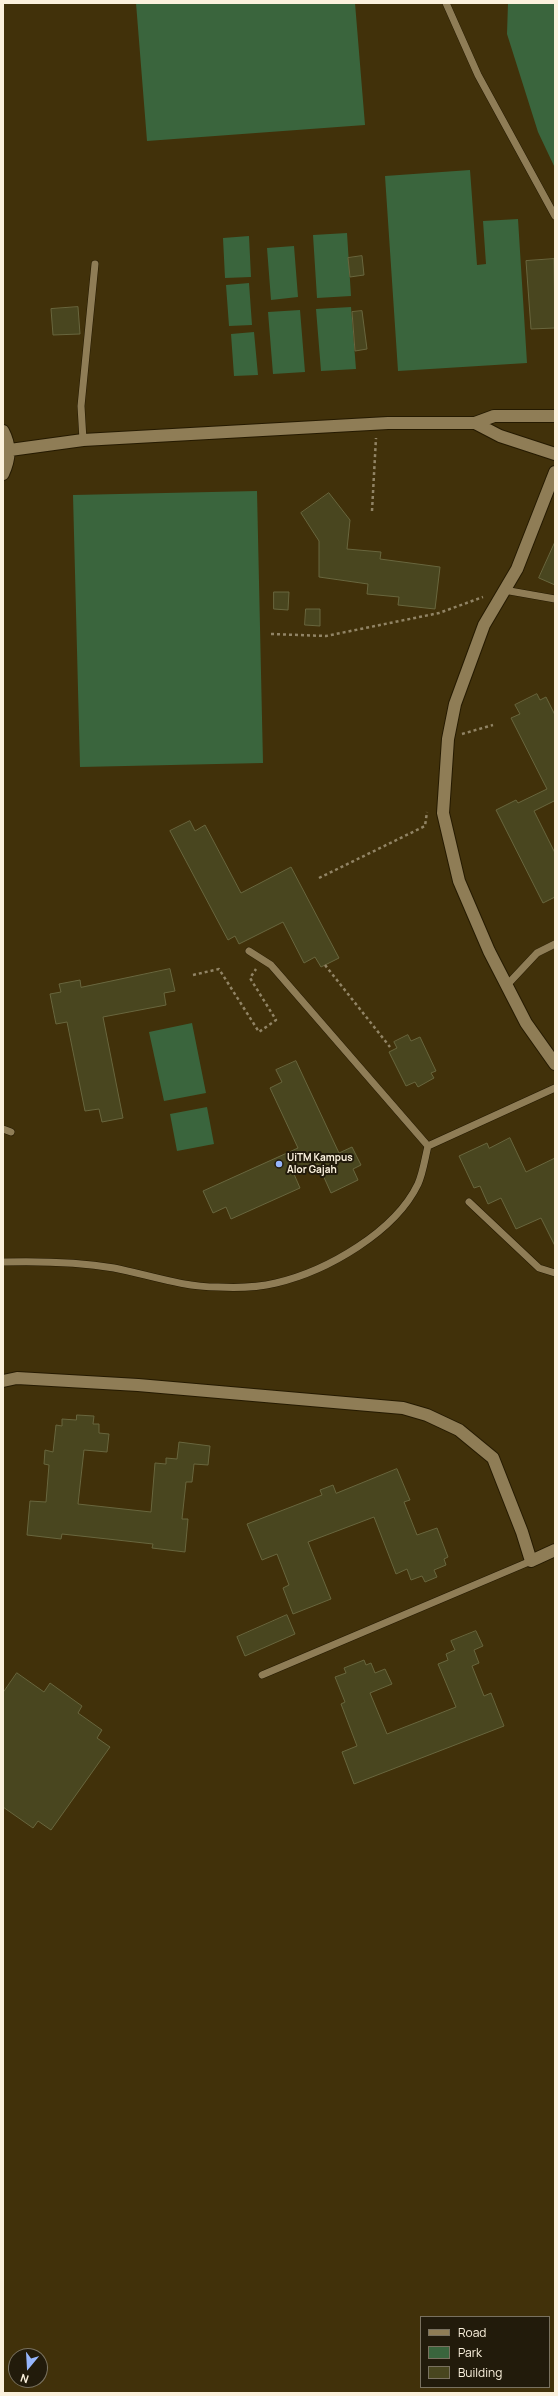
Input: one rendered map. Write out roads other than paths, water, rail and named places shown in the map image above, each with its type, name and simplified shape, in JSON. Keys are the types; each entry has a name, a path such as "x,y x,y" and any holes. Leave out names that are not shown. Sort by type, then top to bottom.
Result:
{"street":[{"path":"10,450 83,440 377,423 475,423 494,416 555,416"},
{"path":"475,423 500,436 555,454"},
{"path":"3,431 10,450 8,462 3,474"},
{"path":"555,472 517,569 484,625 455,704 448,739 443,813 459,881 489,951 526,1023 555,1064"},
{"path":"3,1381 17,1378 193,1390 403,1408 428,1415 459,1430 493,1458 522,1532 531,1561 555,1550"}],"lane":[{"path":"446,3 478,75 555,216"},
{"path":"83,440 81,406 95,264"},
{"path":"504,590 555,599"},
{"path":"507,985 526,968 537,953 555,944"},
{"path":"250,951 271,965 428,1146"},
{"path":"428,1146 555,1088"},
{"path":"3,1130 11,1132"},
{"path":"3,1262 67,1262 115,1268 165,1281 218,1288 275,1283 326,1264 356,1248 398,1214 418,1183 428,1146"},
{"path":"469,1202 539,1268 555,1273"},
{"path":"262,1675 531,1561"}],"place":[{"name":"UiTM Kampus Alor Gajah","path":"279,1164"}]}
